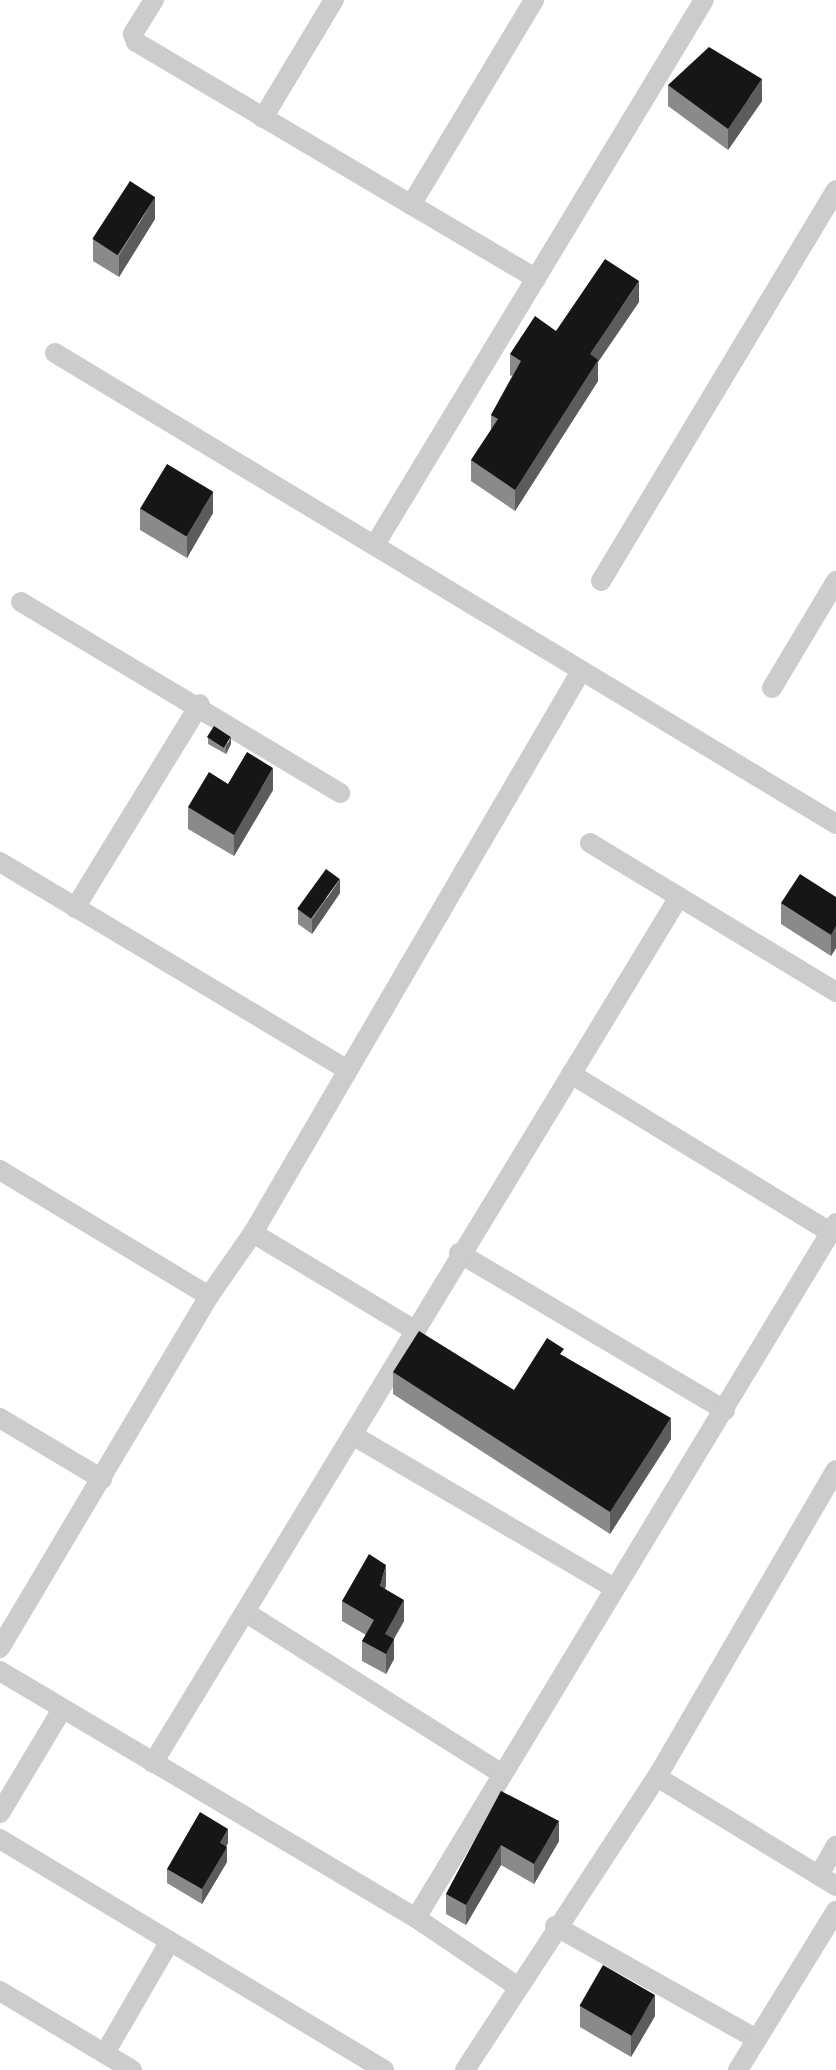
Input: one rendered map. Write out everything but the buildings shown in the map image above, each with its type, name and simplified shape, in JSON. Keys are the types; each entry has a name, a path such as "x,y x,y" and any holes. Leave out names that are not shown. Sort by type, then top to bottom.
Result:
{"street":[{"path":"154,0 133,34 136,42 536,279"},
{"path":"263,118 334,0"},
{"path":"411,205 534,0"},
{"path":"376,543 704,0"},
{"path":"601,582 836,190"},
{"path":"55,353 376,543 836,824"},
{"path":"772,688 836,581"},
{"path":"22,602 200,704 340,793"},
{"path":"0,1648 208,1296 253,1233 344,1068 581,671"},
{"path":"75,908 200,704"},
{"path":"590,843 836,992"},
{"path":"0,862 344,1068"},
{"path":"153,1763 354,1436 458,1253 679,898"},
{"path":"416,1918 833,1228 571,1074"},
{"path":"0,1170 208,1296"},
{"path":"253,1233 413,1330"},
{"path":"458,1253 725,1410"},
{"path":"0,1418 102,1480"},
{"path":"354,1436 614,1588"},
{"path":"465,2070 555,1926 657,1777 836,1470"},
{"path":"245,1612 502,1774"},
{"path":"0,1671 61,1711 416,1918 517,1986"},
{"path":"0,1814 61,1711"},
{"path":"657,1777 828,1880 836,1846"},
{"path":"0,1839 384,2070"},
{"path":"740,2069 753,2036 836,1911"},
{"path":"555,1926 753,2036"},
{"path":"105,2053 170,1941"},
{"path":"0,1991 132,2070"}]}
